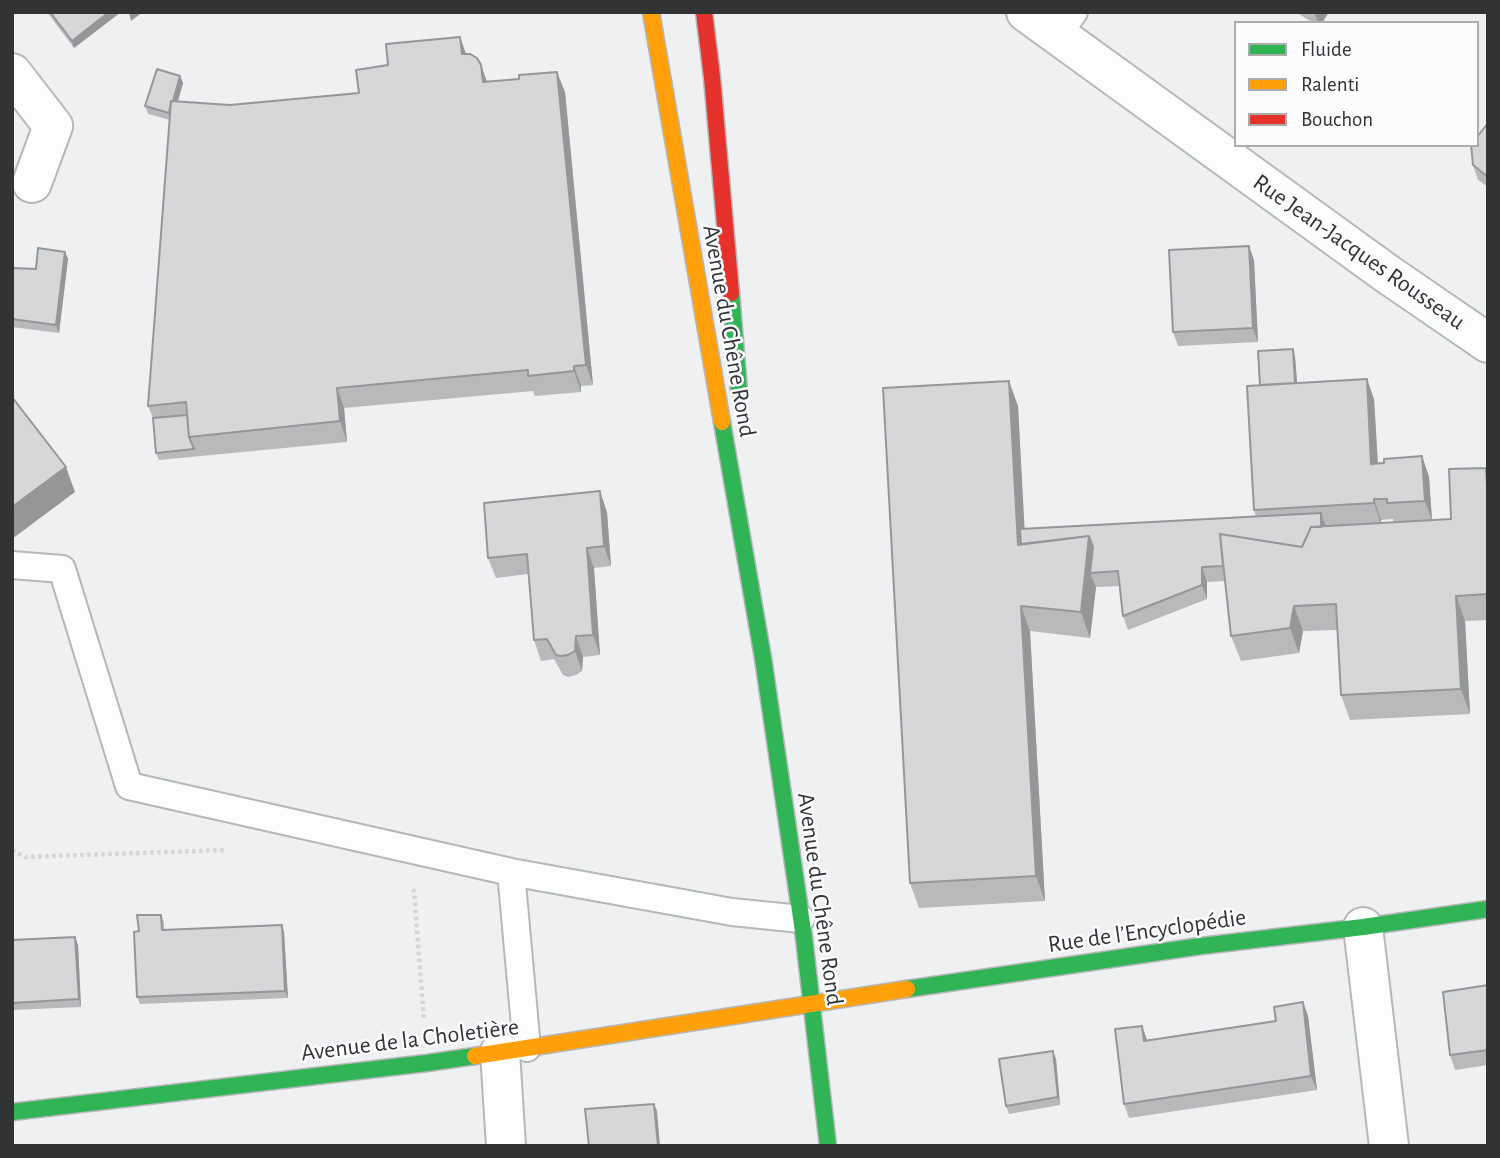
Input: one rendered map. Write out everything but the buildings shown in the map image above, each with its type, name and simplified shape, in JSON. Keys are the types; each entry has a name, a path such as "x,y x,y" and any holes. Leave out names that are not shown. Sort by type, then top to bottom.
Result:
{"main road":[{"name":"Avenue du Chêne Rond","path":"651,12 763,658 801,919 828,1146"},
{"name":"Avenue du Chêne Rond","path":"704,12 741,409"},
{"name":"Avenue du Chêne Rond","path":"747,478 763,658"},
{"name":"Rue de l’Encyclopédie","path":"812,1002 1201,946 1488,909"},
{"name":"Avenue de la Choletière","path":"12,1112 428,1063 812,1002"}],"street":[{"name":"Rue Jean-Jacques Rousseau","path":"1026,12 1065,24 1386,273 1488,343"},
{"path":"12,73 52,126 32,183"},
{"path":"1363,927 1389,1146"},
{"path":"506,1146 514,1050"}],"lane":[{"path":"12,565 62,569 129,786 511,872 732,912 801,919"},
{"path":"511,872 514,1050"}],"path":[{"path":"12,850 25,857 238,849"},
{"path":"400,887 414,891 428,1063"}],"traffic: fast":[{"path":"731,293 739,391"},
{"path":"722,422 763,658 804,938 828,1146"},
{"path":"907,989 1201,946 1488,909"},
{"path":"12,1112 475,1056"}],"traffic: slow":[{"path":"651,12 722,422"},
{"path":"475,1056 907,989"}],"traffic: jam":[{"path":"704,12 731,293"}]}
